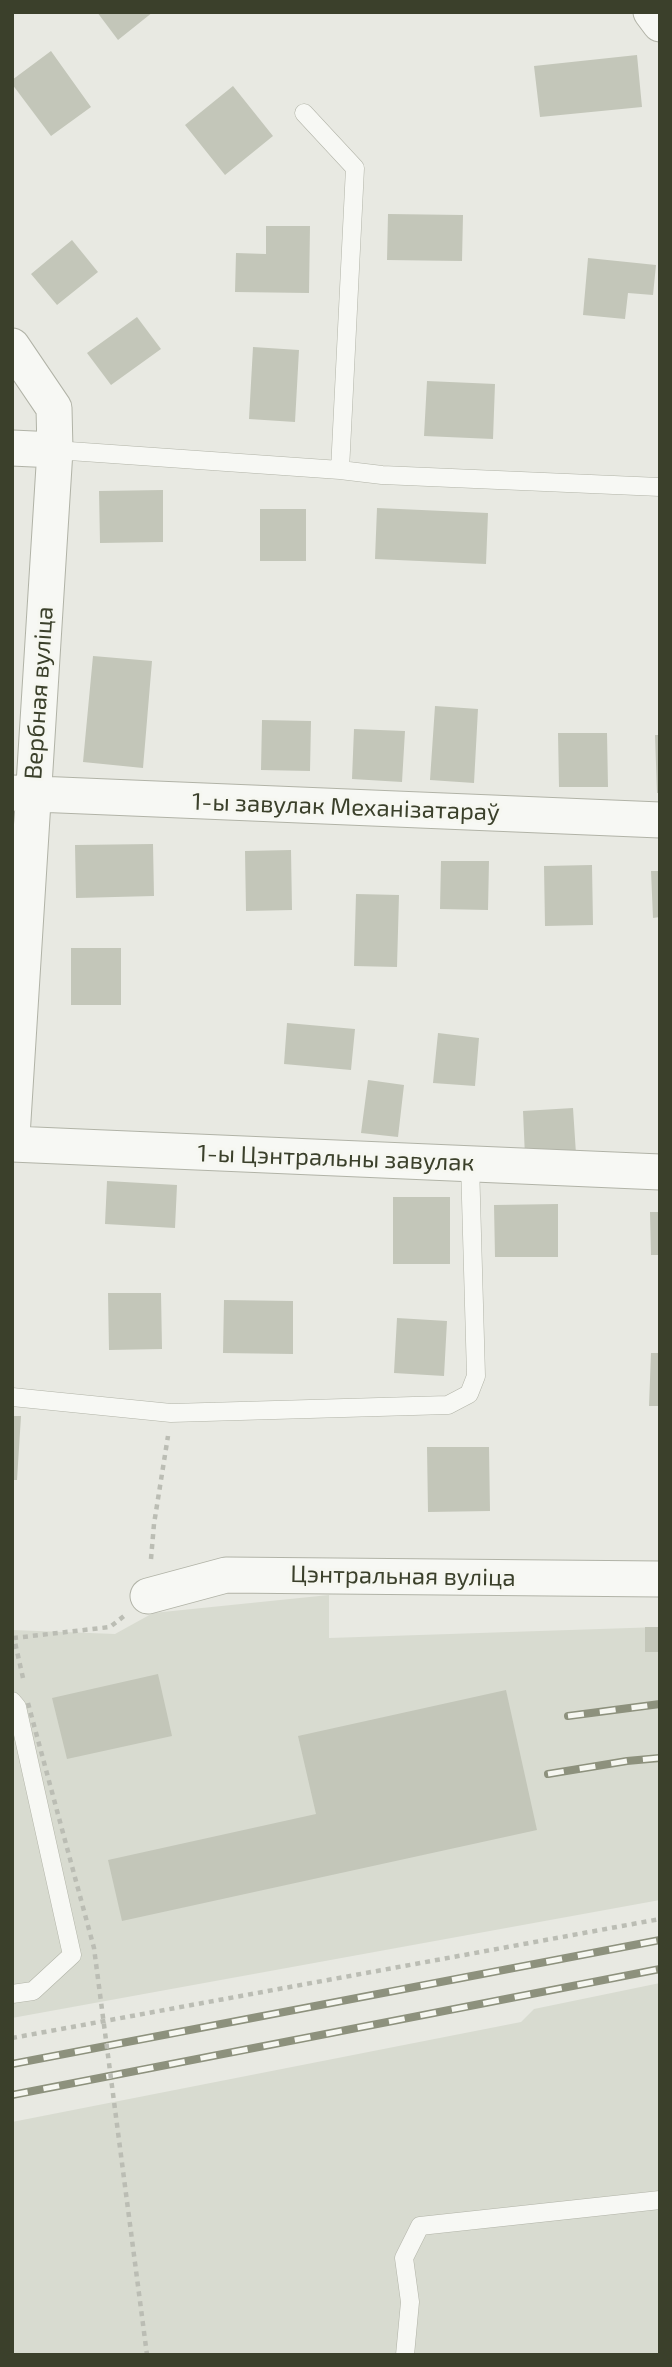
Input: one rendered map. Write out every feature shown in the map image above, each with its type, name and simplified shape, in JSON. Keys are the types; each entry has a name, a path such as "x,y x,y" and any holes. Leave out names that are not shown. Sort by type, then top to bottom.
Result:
{"street":[{"path":"651,12 660,24"},
{"name":"Вербная вуліца","path":"12,346 54,408 55,450 22,794 12,1136"},
{"path":"12,448 55,450"},
{"name":"1-ы завулак Механізатараў","path":"22,794 660,820"},
{"name":"1-ы Цэнтральны завулак","path":"12,1144 660,1172"},
{"name":"Цэнтральная вуліца","path":"148,1596 226,1575 660,1579"}],"lane":[{"path":"304,113 355,168 340,470"},
{"path":"55,450 382,475 660,487"},
{"path":"12,1397 171,1413 448,1405 469,1394 476,1376 470,1163"},
{"path":"12,1994 33,1992 72,1955 17,1707 20,1702"},
{"path":"405,2355 410,2302 404,2258 420,2226 660,2200"}],"path":[{"path":"147,2355 94,1948 20,1702 14,1638 110,1627 148,1596 154,1524 171,1413"},
{"path":"12,2038 660,1919"}],"shaded area":[{"path":"329,1595 329,1638 660,1627 660,1900 12,2018 12,1630 115,1634 153,1613"},
{"path":"660,1983 660,2355 12,2355 12,2122 521,2022 534,2009"}],"building":[{"path":"97,12 153,12 118,40"},
{"path":"51,51 91,107 51,136 12,84 12,80"},
{"path":"637,55 642,107 540,117 534,66"},
{"path":"233,86 273,136 225,175 185,125"},
{"path":"388,214 463,215 462,261 387,260"},
{"path":"266,226 310,226 309,293 235,292 236,253 266,254"},
{"path":"72,240 98,272 57,305 31,274"},
{"path":"588,258 656,265 653,295 628,293 625,319 583,315"},
{"path":"137,317 161,349 111,385 87,353"},
{"path":"253,347 299,350 295,422 249,419"},
{"path":"427,381 495,384 493,439 424,436"},
{"path":"163,490 163,542 100,543 99,491"},
{"path":"377,508 488,513 486,564 375,559"},
{"path":"260,509 306,509 306,561 260,561"},
{"path":"93,656 152,661 143,768 83,762"},
{"path":"435,706 478,709 474,783 430,780"},
{"path":"262,720 311,721 310,771 261,770"},
{"path":"354,729 405,731 402,782 352,779"},
{"path":"558,733 607,733 608,787 559,787"},
{"path":"655,735 660,735 660,793 657,793"},
{"path":"153,844 154,896 76,898 75,845"},
{"path":"291,850 292,910 246,911 245,851"},
{"path":"441,861 489,861 488,910 440,909"},
{"path":"592,865 593,925 545,926 544,866"},
{"path":"651,871 660,871 660,917 653,918"},
{"path":"356,894 399,895 397,967 354,966"},
{"path":"71,948 121,948 121,1005 71,1005"},
{"path":"287,1023 355,1029 351,1070 284,1064"},
{"path":"438,1033 479,1038 475,1086 433,1083"},
{"path":"368,1080 404,1085 398,1137 361,1133"},
{"path":"573,1108 576,1154 525,1157 523,1111"},
{"path":"107,1181 177,1185 175,1228 105,1224"},
{"path":"393,1197 450,1197 450,1264 393,1264"},
{"path":"558,1204 558,1257 495,1257 494,1205"},
{"path":"650,1212 660,1212 660,1255 651,1255"},
{"path":"108,1293 161,1293 162,1349 109,1350"},
{"path":"224,1300 293,1301 293,1354 223,1353"},
{"path":"397,1318 447,1321 444,1376 394,1373"},
{"path":"651,1353 660,1353 660,1406 649,1406"},
{"path":"12,1416 21,1416 17,1480 12,1480"},
{"path":"427,1447 489,1447 490,1511 428,1512"},
{"path":"645,1627 660,1627 660,1652 645,1652"},
{"path":"158,1674 172,1736 67,1759 52,1698"},
{"path":"506,1690 537,1830 122,1921 108,1860 316,1814 298,1736"}],"railway":[{"path":"568,1716 660,1704"},
{"path":"548,1774 660,1758"},
{"path":"12,2064 660,1940"},
{"path":"12,2095 660,1969"}]}
